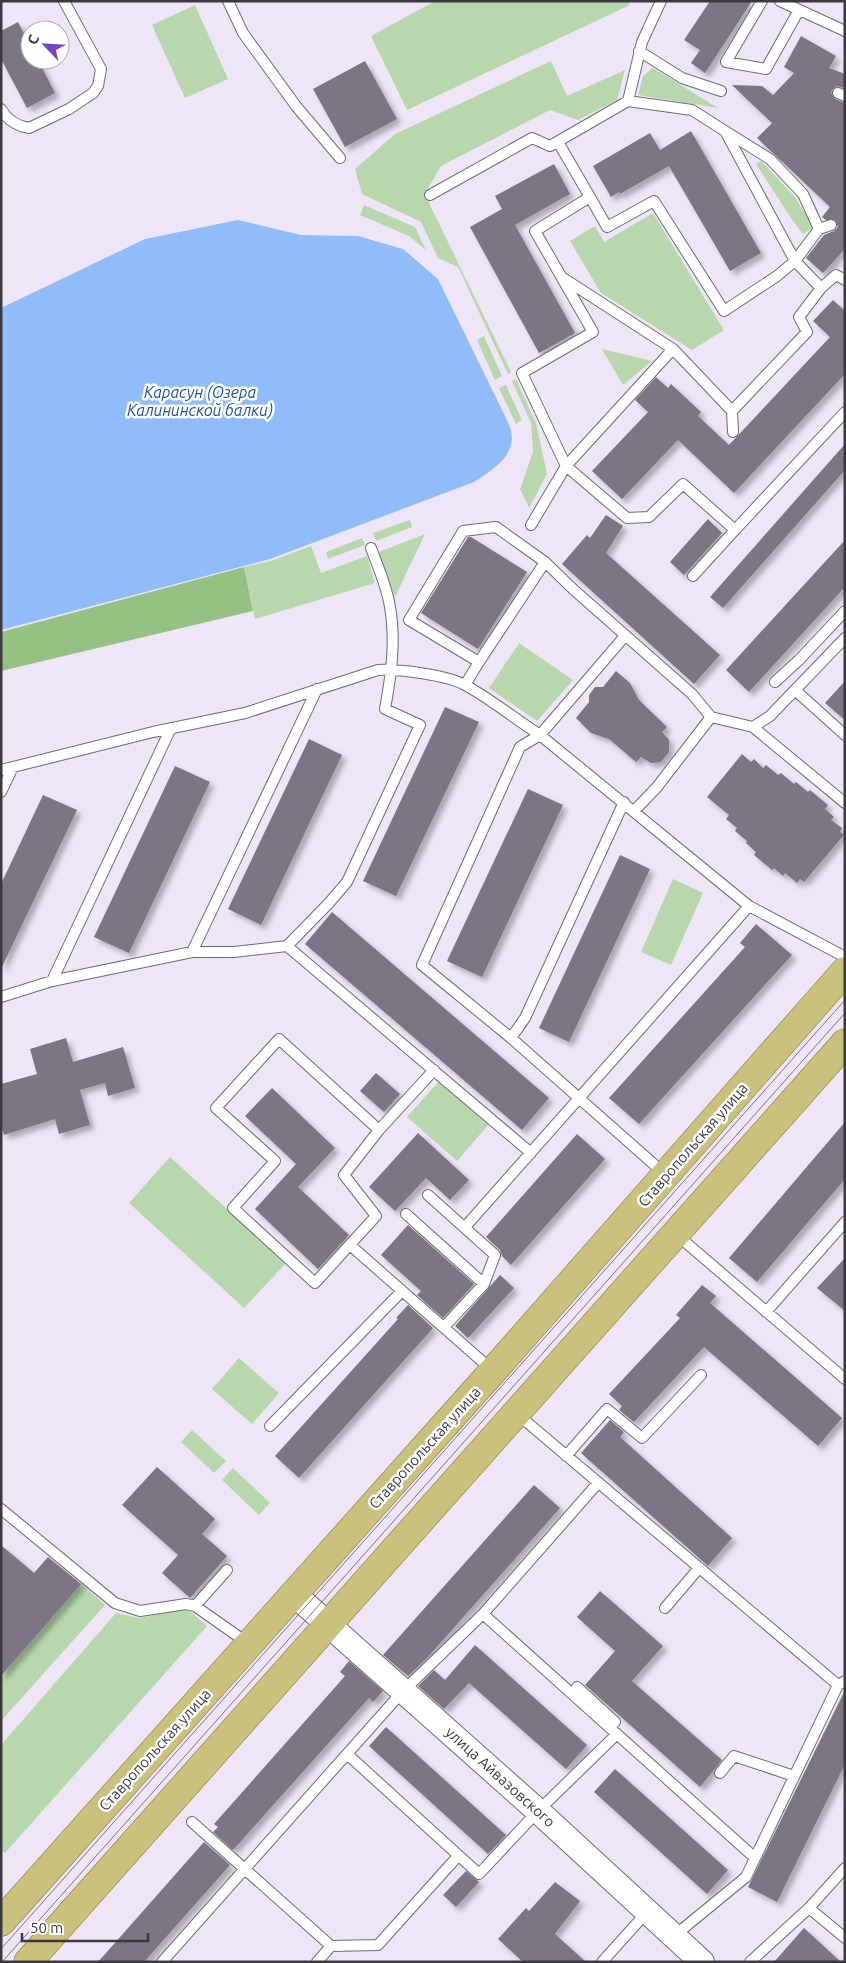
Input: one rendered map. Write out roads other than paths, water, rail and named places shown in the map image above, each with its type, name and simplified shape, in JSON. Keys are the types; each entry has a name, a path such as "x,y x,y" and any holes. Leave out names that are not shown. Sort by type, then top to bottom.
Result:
{"main road":[{"name":"Ставропольская улица","path":"1,1922 494,1371 845,971"},
{"path":"28,1962 674,1233 844,1046"}],"street":[{"name":"улица Айвазовского","path":"295,1595 538,1811 702,1962"}],"lane":[{"path":"228,1 243,33 296,106 340,158"},
{"path":"628,101 639,51 661,1"},
{"path":"762,1 726,62 766,69 799,10"},
{"path":"780,1 845,31"},
{"path":"1,109 5,116 13,122 29,128 69,108 93,93 98,86 101,69 69,3"},
{"path":"639,51 682,78 721,91"},
{"path":"430,196 532,138 550,146 628,101 692,110 770,159 803,194 819,229"},
{"path":"725,132 795,261 821,288"},
{"path":"558,142 607,227 654,200 724,312 777,276 795,261 819,229 831,225"},
{"path":"590,197 535,231 593,332 522,373 566,466 627,518 649,517 683,484 735,530"},
{"path":"732,411 807,332 799,317 821,288 836,275 845,280"},
{"path":"562,278 673,349 732,411 733,432"},
{"path":"531,525 566,466 673,349"},
{"path":"693,576 845,412"},
{"path":"479,662 409,620 463,531 496,527 545,562 692,694 710,717 753,727 845,803"},
{"path":"1,997 52,981 192,952 234,952 287,946 347,882 420,725 385,708 392,670 390,605 371,548"},
{"path":"465,685 545,562"},
{"path":"776,682 845,611"},
{"path":"753,727 770,716 841,641 825,632"},
{"path":"626,636 540,735 525,743 515,756 422,964 512,1038 666,1176"},
{"path":"799,660 812,672"},
{"path":"1,770 171,728 245,713 378,670 392,670 451,680 465,685 540,735 749,906 845,957"},
{"path":"192,952 317,689"},
{"path":"795,690 845,735"},
{"path":"634,811 657,787 710,717"},
{"path":"52,981 171,728"},
{"path":"1,792 13,767"},
{"path":"657,787 666,794"},
{"path":"512,1038 525,1018 624,802"},
{"path":"465,1227 749,906"},
{"path":"287,946 531,1153"},
{"path":"379,1130 279,1039 216,1108 275,1161 233,1208 315,1283 376,1216 344,1175 379,1130 434,1070"},
{"path":"428,1195 495,1255 484,1284 444,1327"},
{"path":"406,1214 484,1284"},
{"path":"766,1312 845,1222"},
{"path":"674,1233 845,1379"},
{"path":"350,1246 494,1371"},
{"path":"270,1426 402,1290"},
{"path":"566,1456 607,1409 642,1438 701,1375"},
{"path":"515,1413 699,1568 842,1683 794,1776 746,1877 674,1936"},
{"path":"162,1962 404,1691 484,1614 598,1483"},
{"path":"1,1509 112,1606 140,1611 186,1604 195,1606 250,1644"},
{"path":"665,1608 699,1568"},
{"path":"195,1606 227,1570"},
{"path":"484,1614 754,1858"},
{"path":"577,1687 653,1758"},
{"path":"348,1754 479,1874 538,1811 617,1734"},
{"path":"720,1773 734,1756 794,1776"},
{"path":"192,1822 331,1946 378,1945 458,1856"},
{"path":"750,1962 809,1908 845,1868"},
{"path":"809,1908 845,1938"},
{"path":"602,1962 647,1912"},
{"path":"317,1962 331,1946"}],"water":[{"name":"Карасун (Озера Калининской балки)","path":"238,220 301,235 358,236 403,249 438,279 510,427 512,440 506,455 488,473 474,482 270,559 1,630 1,308 145,239"}],"tram line":[{"path":"1,1949 845,1000"},
{"path":"2,1962 845,1013"}]}
